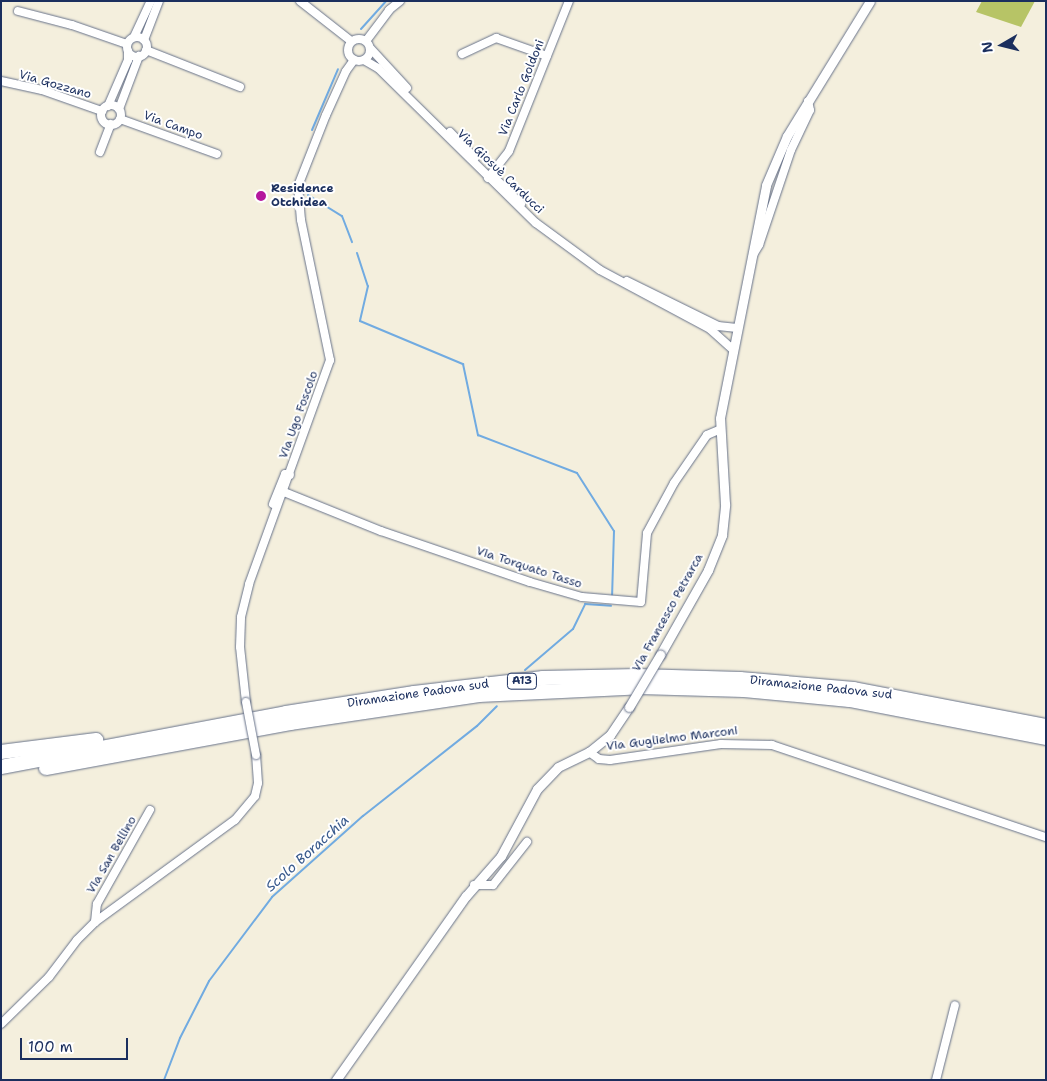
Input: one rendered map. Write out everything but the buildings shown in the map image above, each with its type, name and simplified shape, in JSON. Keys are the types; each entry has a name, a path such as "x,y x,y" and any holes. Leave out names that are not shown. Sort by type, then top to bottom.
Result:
{"highway":[{"name":"Diramazione Padova sud","path":"1,767 208,727 432,691 543,678 638,676 740,679 854,689 1046,726"},
{"name":"Diramazione Padova sud","path":"1,777 290,723 479,695 543,690 640,687 753,691 850,700 1046,738"},
{"path":"1,752 208,727"}],"street":[{"path":"111,124 104,121 105,108 128,60 127,48 151,1"},
{"path":"146,50 144,40 158,1"},
{"path":"300,1 351,41"},
{"path":"366,41 389,10 400,1"},
{"name":"Via Carlo Goldoni","path":"490,176 510,151 569,1"},
{"name":"Via Francesco Petrarca","path":"589,752 610,735 630,707 708,570 722,535 725,504 719,430 732,349 766,185 787,136 870,1"},
{"path":"18,11 72,24 127,48 138,56"},
{"path":"134,37 144,40"},
{"path":"360,38 366,41 371,49 364,60 354,60 348,52 351,41 360,38"},
{"path":"462,54 496,38 547,56"},
{"name":"Via Giosuè Carducci","path":"371,49 490,176 532,214 610,272 712,324 737,328"},
{"path":"100,152 111,124 120,119 119,109 138,56 146,50"},
{"path":"146,50 240,87"},
{"name":"Via Ugo Foscolo","path":"95,922 235,820 248,806 258,783 256,755 246,702 240,647 241,617 250,584 330,360 301,220 298,186 302,171 330,106 354,60"},
{"name":"Via Giosuè Carducci","path":"364,60 378,68 536,222 578,256 635,292 710,329 732,349"},
{"name":"Via Gozzano","path":"1,82 42,90 105,108 119,109"},
{"name":"Via Campo","path":"120,119 217,154"},
{"name":"Via Torquato Tasso","path":"284,492 382,531 530,582 582,598 641,602 647,533 674,483 706,435 719,430"},
{"path":"273,504 285,474 290,475"},
{"name":"Via Guglielmo Marconi","path":"336,1080 474,885 508,846 547,777 558,767 589,752 599,759 610,760 720,744 772,745 1046,837"},
{"name":"Via San Bellino","path":"95,922 97,904 150,810"},
{"path":"474,885 493,885 527,842"},
{"path":"1,1024 49,978 77,940 95,922"},
{"path":"936,1080 955,1005"}],"green space":[{"path":"982,1 1035,1 1021,27 976,12"}],"waterway":[{"name":"Scolo Boracchia","path":"361,29 386,1"},
{"name":"Scolo Boracchia","path":"312,130 338,69"},
{"name":"Scolo Boracchia","path":"308,195 342,216 352,242"},
{"name":"Scolo Boracchia","path":"357,253 368,286 360,321 463,364 478,435 577,473 614,531 612,598"},
{"name":"Scolo Boracchia","path":"525,670 573,629 585,604 611,606"},
{"name":"Scolo Boracchia","path":"164,1080 180,1038 209,981 272,897 363,816 477,726 497,706"}],"place":[{"name":"Residence Otchidea","path":"261,196"}]}
